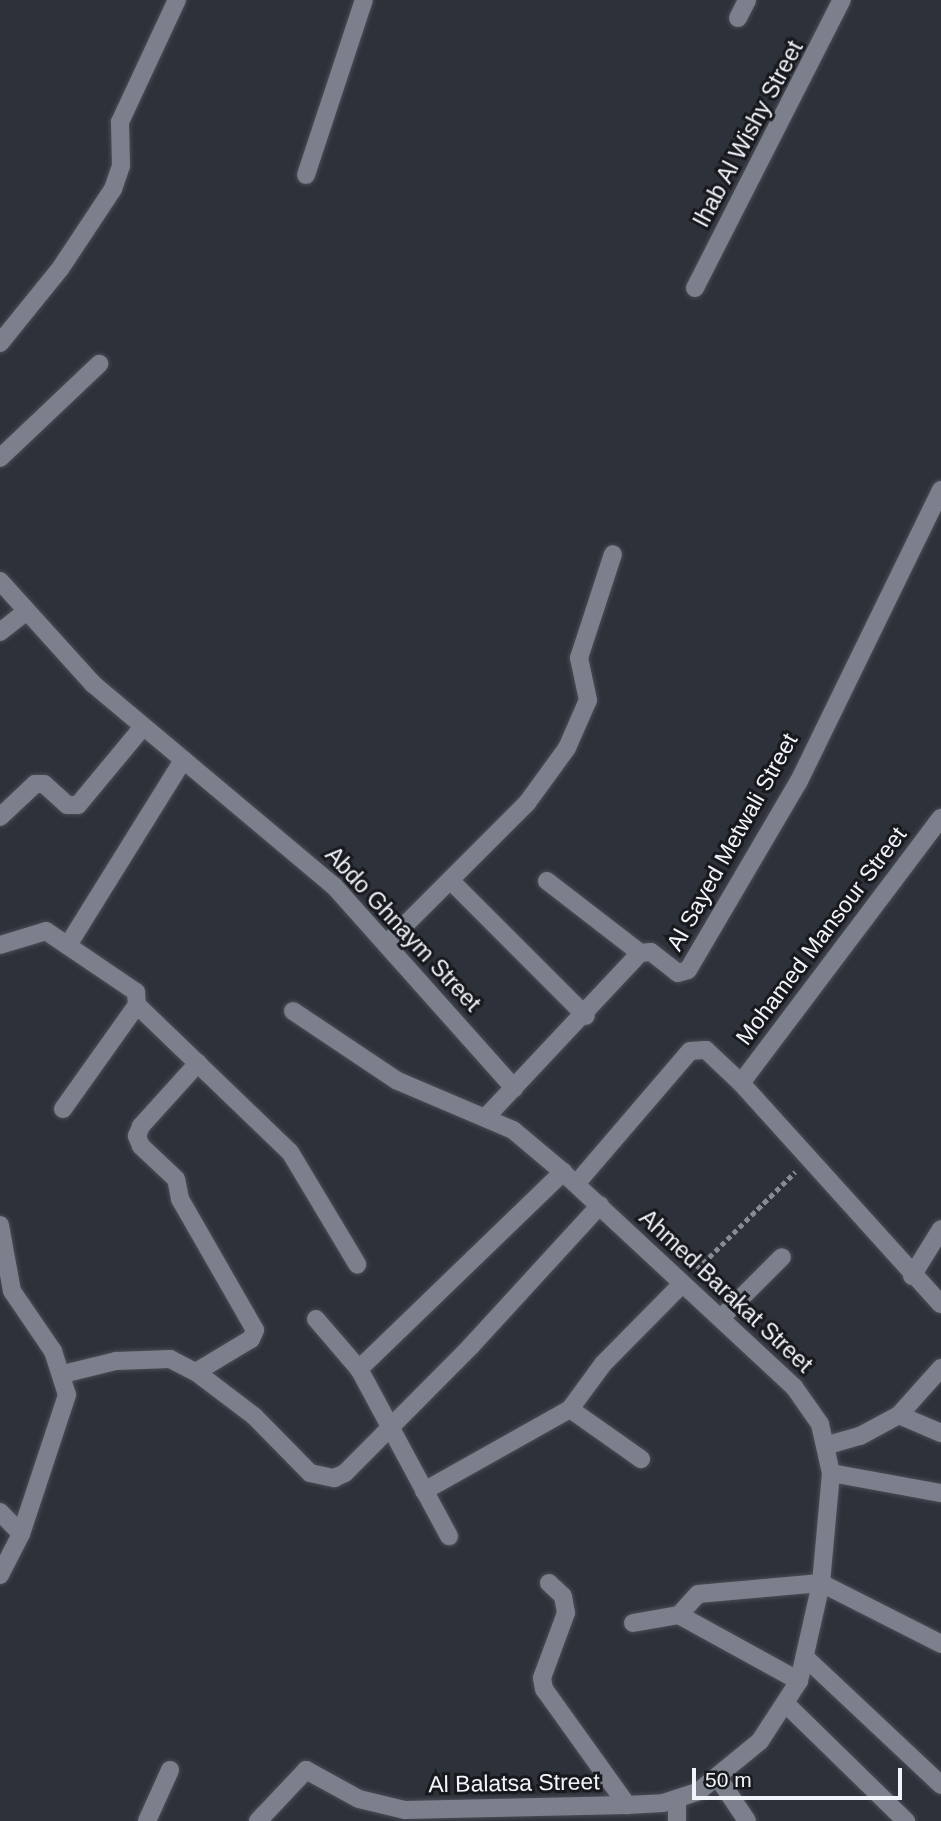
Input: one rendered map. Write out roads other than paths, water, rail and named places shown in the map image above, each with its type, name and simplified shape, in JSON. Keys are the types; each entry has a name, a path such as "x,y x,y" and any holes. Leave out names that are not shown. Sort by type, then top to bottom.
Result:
{"street":[{"path":"0,343 60,269 113,189 121,166 120,122 177,0"},
{"path":"306,175 364,0"},
{"path":"738,18 747,0"},
{"name":"Ihab Al Wishy Street","path":"695,288 842,0"},
{"path":"0,458 99,364"},
{"name":"Al Sayed Metwali Street","path":"487,1116 586,1016 640,953 651,952 678,973 688,970 794,791 848,675 941,490"},
{"path":"388,942 527,803 568,748 588,700 579,658 613,554"},
{"name":"Abdo Ghnaym Street","path":"0,581 93,684 142,728 304,859 388,942 514,1088"},
{"path":"0,632 26,612"},
{"path":"0,817 35,784 44,785 67,805 78,805 142,728"},
{"path":"68,945 183,760"},
{"name":"Mohamed Mansour Street","path":"741,1083 941,818"},
{"path":"450,880 586,1016"},
{"path":"547,881 640,953"},
{"path":"0,945 26,934 46,931 136,992 137,1005 63,1109"},
{"path":"137,1005 290,1152 357,1264"},
{"name":"Ahmed Barakat Street","path":"293,1011 396,1080 487,1116 513,1130 600,1205 681,1285 721,1318 802,1395 828,1445"},
{"path":"359,1369 570,1178 690,1051 710,1053 741,1083 912,1276 941,1304"},
{"path":"196,1372 251,1339 255,1329 180,1199 176,1179 141,1146 137,1136 141,1126 198,1063"},
{"path":"63,1374 150,1358 170,1359 196,1372 254,1416 318,1478 345,1473 390,1429 600,1205"},
{"path":"0,1225 12,1291 53,1351 63,1374 67,1395 63,1415 21,1534 0,1575"},
{"path":"912,1276 941,1229"},
{"path":"721,1318 782,1256"},
{"path":"425,1491 570,1409 603,1364 681,1285"},
{"path":"316,1319 359,1369 449,1536"},
{"path":"828,1445 860,1436 899,1415 941,1368"},
{"path":"570,1409 640,1459"},
{"path":"899,1415 941,1433"},
{"name":"Al Balatsa Street","path":"258,1821 299,1774 313,1772 378,1813 450,1816 624,1810 677,1800 719,1779 760,1741 786,1704 807,1659 821,1583 831,1473 828,1445"},
{"path":"831,1473 941,1493"},
{"path":"0,1512 21,1534"},
{"path":"549,1583 563,1596 566,1613 542,1678 544,1689 624,1810"},
{"path":"633,1623 679,1615 698,1594 821,1583 941,1644"},
{"path":"679,1615 799,1681"},
{"path":"807,1659 941,1785"},
{"path":"786,1704 906,1821"},
{"path":"146,1821 170,1770"},
{"path":"719,1779 747,1821"},
{"path":"677,1800 677,1821"}]}
